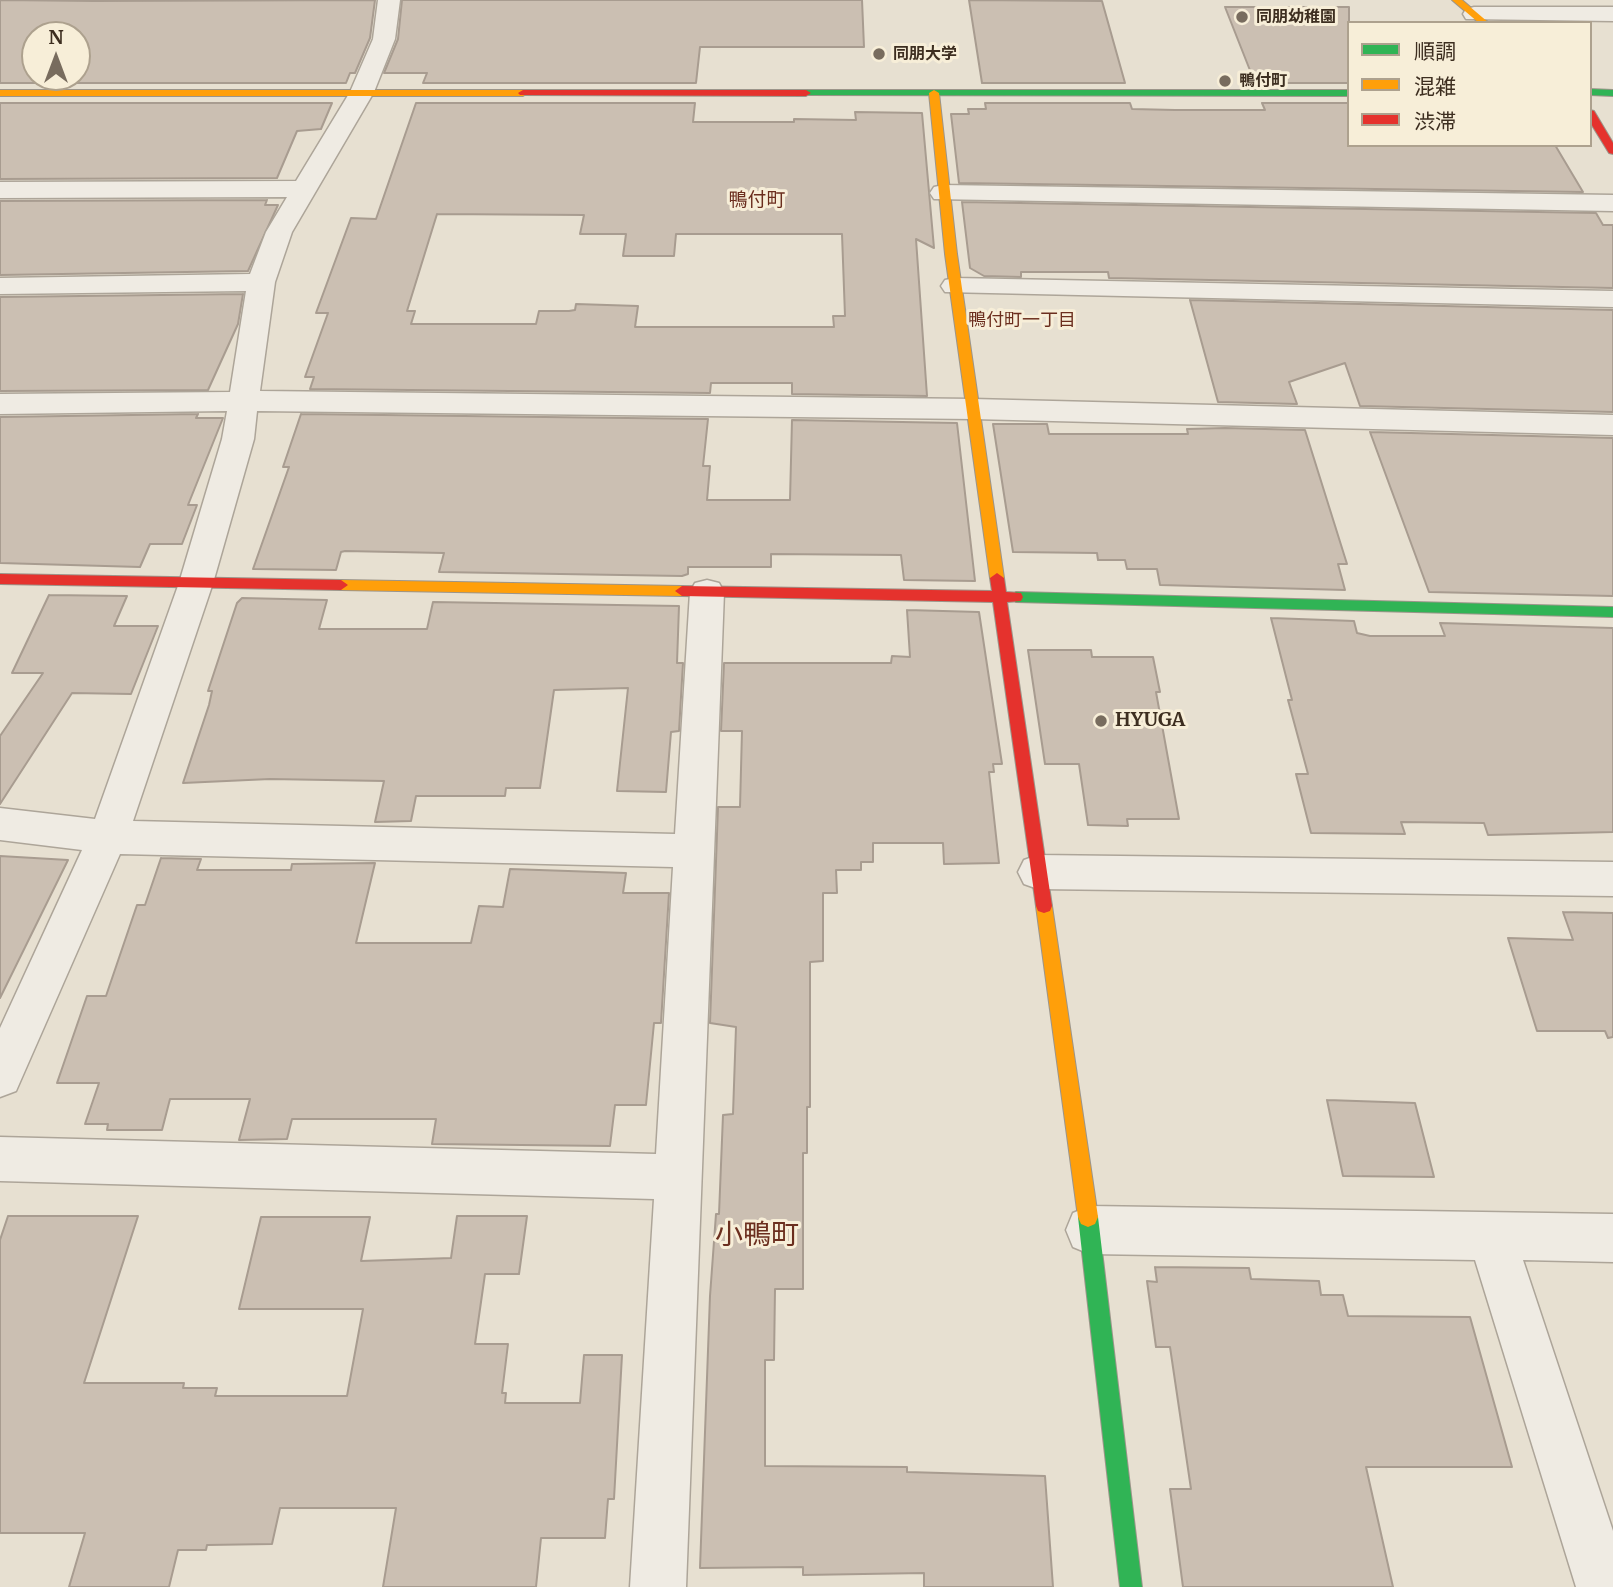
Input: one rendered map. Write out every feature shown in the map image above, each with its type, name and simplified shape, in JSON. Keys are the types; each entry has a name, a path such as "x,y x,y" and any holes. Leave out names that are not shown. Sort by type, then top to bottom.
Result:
{"street":[{"path":"0,1076 108,837 196,583 237,439 245,401 261,282 279,232 362,92 384,39 389,0"},
{"path":"1472,12 1613,14"},
{"path":"1592,92 1613,93"},
{"path":"0,93 1347,93"},
{"path":"934,93 943,193 1090,1230 1131,1587"},
{"path":"1592,116 1613,151"},
{"path":"0,190 303,189"},
{"path":"943,193 1613,202"},
{"path":"0,286 261,282"},
{"path":"956,286 1613,299"},
{"path":"0,404 245,401 973,409 1613,425"},
{"path":"0,579 1613,611"},
{"path":"658,1587 707,592"},
{"path":"0,824 108,837 694,851"},
{"path":"1038,872 1613,878"},
{"path":"0,1159 678,1177"},
{"path":"1090,1230 1613,1238"},
{"path":"1491,1237 1604,1587"}],"building":[{"path":"0,0 375,0 370,38 355,73 350,73 346,83 91,83 91,21 21,21 21,83 0,83"},
{"path":"402,0 862,0 864,47 700,47 696,83 423,83 427,73 384,73 398,39"},
{"path":"969,0 1102,1 1125,83 982,83"},
{"path":"1225,7 1349,7 1347,83 1255,83"},
{"path":"0,103 332,103 321,129 297,131 277,178 0,179"},
{"path":"416,103 695,103 693,122 856,120 855,112 922,113 934,248 916,239 927,396 792,394 792,383 711,383 710,393 310,389 314,377 305,377 328,313 316,313 351,218 376,219","holes":["437,214 584,215 580,234 626,234 623,256 674,256 676,234 842,234 845,316 833,316 834,327 635,327 638,306 576,304 575,310 539,311 536,324 411,324 415,311 407,311"]},
{"path":"985,103 1130,103 1132,109 1265,110 1262,103 1347,103 1347,147 1556,147 1583,192 959,183 951,114 969,114 968,109 986,109"},
{"path":"267,200 265,205 278,205 248,271 0,275 0,201"},
{"path":"962,202 1596,213 1603,225 1613,225 1613,288 1109,278 1108,272 1021,272 1021,277 984,276 970,268"},
{"path":"243,294 238,324 208,390 0,391 0,297"},
{"path":"1190,300 1613,310 1613,412 1360,406 1345,363 1289,382 1297,404 1218,402"},
{"path":"198,414 196,418 223,418 188,505 197,505 182,544 150,544 140,567 0,563 0,417"},
{"path":"301,414 708,419 703,466 710,466 707,500 790,500 792,420 957,423 975,581 904,580 901,555 771,554 771,567 688,567 688,574 682,576 439,572 444,553 345,551 341,552 336,570 253,569 289,467 283,467"},
{"path":"993,424 1047,424 1049,434 1188,434 1187,429 1225,428 1305,430 1347,564 1338,564 1345,590 1160,585 1157,569 1127,569 1125,560 1098,560 1097,553 1013,552"},
{"path":"1370,432 1613,438 1613,596 1429,592"},
{"path":"49,595 127,596 114,626 158,626 131,694 72,693 0,804 0,736 43,673 12,673"},
{"path":"242,598 327,600 319,629 427,629 433,602 679,606 677,663 683,663 679,731 671,732 666,792 617,791 628,688 554,690 540,788 506,788 505,796 416,796 411,821 375,822 384,781 270,779 183,783 209,705 212,691 208,691 237,603"},
{"path":"907,610 979,612 1002,764 993,764 994,772 989,772 999,863 944,864 943,843 873,843 873,862 861,862 861,870 836,870 837,893 823,893 823,961 810,962 810,1107 807,1107 807,1153 803,1153 803,1289 775,1289 774,1360 765,1360 765,1466 907,1467 907,1472 1045,1476 1053,1587 924,1587 924,1573 803,1575 803,1567 700,1568 710,1296 716,1214 719,1214 723,1115 733,1114 736,1027 710,1023 718,807 740,807 742,731 721,731 724,663 891,663 892,656 910,657"},
{"path":"1271,618 1354,621 1357,633 1370,636 1445,636 1440,623 1613,628 1613,832 1488,835 1484,823 1401,822 1405,834 1311,833 1296,774 1308,774 1288,700 1292,700"},
{"path":"1028,650 1091,650 1092,657 1153,657 1160,692 1156,692 1179,819 1127,819 1128,826 1088,825 1079,764 1045,764"},
{"path":"0,856 68,860 0,998"},
{"path":"161,858 201,859 197,870 291,870 292,864 375,863 356,943 471,943 479,906 503,907 510,869 626,873 623,893 669,893 661,1023 654,1023 646,1105 615,1105 610,1146 432,1144 436,1119 292,1119 287,1139 239,1140 250,1099 170,1099 162,1130 107,1130 108,1124 85,1124 99,1083 57,1083 87,996 106,996 137,905 145,905"},
{"path":"1563,912 1613,913 1613,1037 1608,1038 1605,1031 1537,1031 1508,938 1573,940"},
{"path":"1327,1100 1415,1103 1434,1177 1343,1176"},
{"path":"8,1216 138,1216 84,1383 184,1383 183,1388 217,1388 215,1396 347,1396 363,1309 239,1309 261,1217 370,1217 361,1261 451,1258 457,1216 527,1216 519,1274 485,1274 475,1344 508,1344 502,1393 506,1393 505,1403 580,1403 584,1355 622,1355 614,1499 608,1499 605,1538 541,1538 536,1587 383,1587 396,1508 280,1508 272,1544 207,1545 206,1550 178,1550 169,1587 69,1587 85,1533 0,1533 0,1240"},
{"path":"1155,1267 1249,1268 1251,1279 1319,1281 1321,1295 1343,1295 1348,1316 1470,1317 1512,1467 1366,1467 1393,1587 1183,1587 1170,1489 1191,1489 1170,1347 1156,1347 1147,1281 1157,1282"}],"traffic: fast":[{"path":"1592,92 1613,93"},
{"path":"806,93 1347,93"},
{"path":"1016,597 1613,612"},
{"path":"1088,1217 1131,1587"}],"traffic: slow":[{"path":"1456,0 1482,21"},
{"path":"0,93 523,93"},
{"path":"934,93 951,254 997,578"},
{"path":"341,585 682,591"},
{"path":"1044,906 1088,1217"}],"traffic: jam":[{"path":"523,93 806,93"},
{"path":"1592,116 1613,151"},
{"path":"997,578 1044,906"},
{"path":"0,579 341,585"},
{"path":"682,591 1016,597"}],"place":[{"name":"同朋幼稚園","path":"1242,17"},
{"name":"同朋大学","path":"879,54"},
{"name":"鴨付町","path":"1225,81"},
{"name":"HYUGA","path":"1101,721"}],"district":[{"name":"鴨付町","path":"757,201"},
{"name":"鴨付町一丁目","path":"1022,321"},
{"name":"小鴨町","path":"757,1236"}]}
